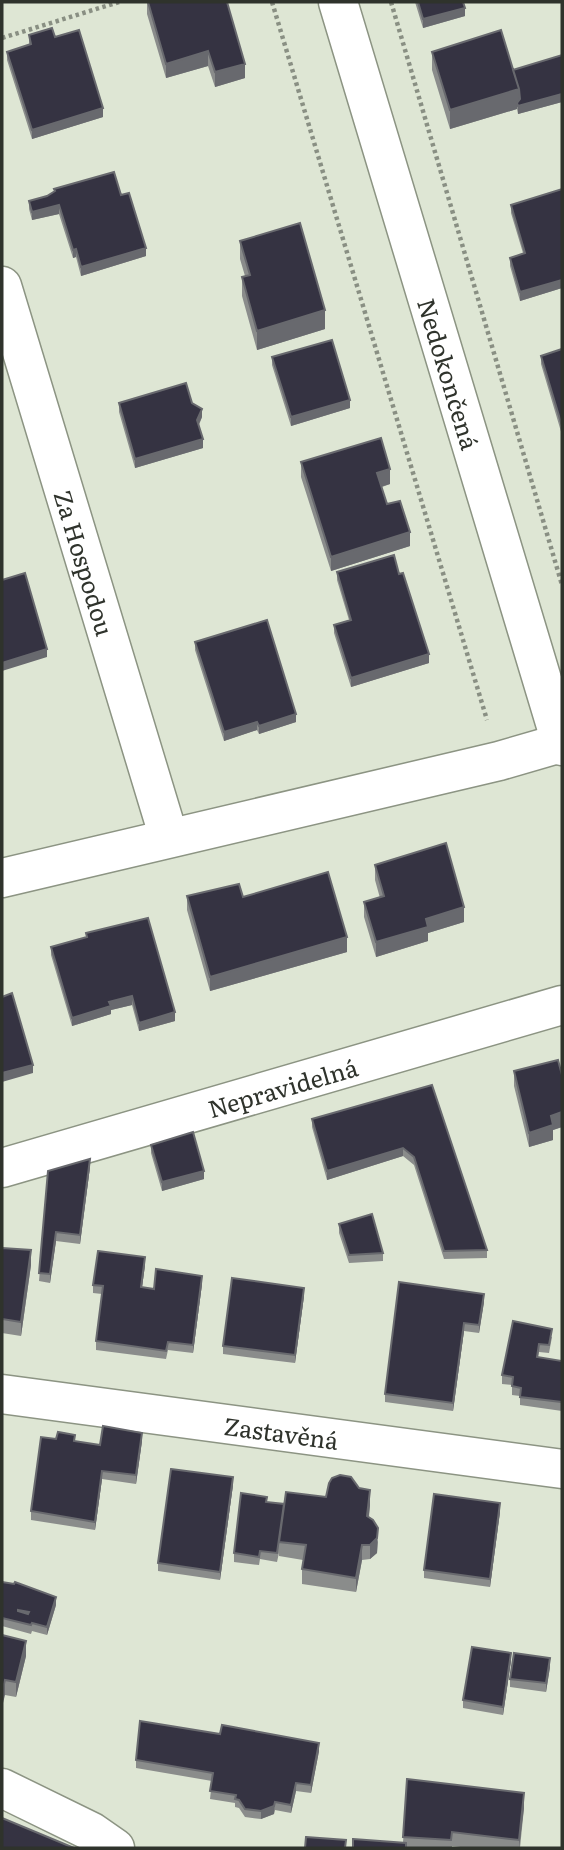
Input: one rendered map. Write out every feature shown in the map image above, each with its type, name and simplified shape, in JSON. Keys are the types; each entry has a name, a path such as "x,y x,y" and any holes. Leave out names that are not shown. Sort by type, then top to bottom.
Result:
{"street":[{"name":"Nedokončená","path":"338,2 562,745"},
{"name":"Za Hospodou","path":"2,286 169,838"},
{"path":"2,878 562,745"},
{"name":"Nepravidelná","path":"2,1167 562,1005"},
{"name":"Zastavěná","path":"2,1394 562,1469"},
{"path":"2,1788 92,1832 115,1848"}],"path":[{"path":"2,38 120,2"},
{"path":"272,2 499,761"},
{"path":"391,2 562,585"}],"building":[{"path":"148,2 227,2 245,64 215,72 208,51 166,64"},
{"path":"418,2 463,2 465,8 423,19"},
{"path":"52,28 55,37 79,30 103,108 32,130 7,52 31,44 29,35"},
{"path":"501,30 519,89 450,110 432,52"},
{"path":"562,55 562,94 518,106 519,89 513,70"},
{"path":"114,172 121,195 129,193 146,248 81,267 59,205 32,212 29,201 47,196 55,191 54,189"},
{"path":"562,189 562,280 520,292 510,258 525,253 511,205"},
{"path":"300,223 325,310 257,331 242,277 250,275 240,241"},
{"path":"332,340 350,400 291,417 272,357"},
{"path":"562,349 562,426 541,356"},
{"path":"186,383 192,403 202,409 197,420 203,439 135,459 119,403"},
{"path":"381,438 390,469 377,473 387,504 400,501 410,532 331,557 301,462"},
{"path":"394,555 399,574 403,573 429,654 351,678 334,625 351,620 337,572"},
{"path":"25,573 47,649 2,663 2,580"},
{"path":"267,620 296,714 259,726 257,722 224,732 195,642"},
{"path":"446,843 464,907 426,919 428,927 376,942 364,902 384,896 375,865"},
{"path":"328,872 347,937 210,977 187,896 239,884 243,897"},
{"path":"148,918 175,1012 139,1023 132,996 109,1002 111,1006 72,1018 51,947 87,937 86,933"},
{"path":"12,993 33,1065 2,1073 2,997"},
{"path":"558,1060 562,1075 562,1112 551,1116 553,1125 529,1133 514,1071"},
{"path":"432,1085 487,1250 444,1251 414,1157 403,1148 327,1171 312,1119"},
{"path":"193,1132 204,1171 162,1182 151,1145"},
{"path":"90,1159 80,1235 56,1232 50,1274 39,1273 48,1171"},
{"path":"372,1214 383,1253 349,1255 339,1224"},
{"path":"2,1248 31,1250 21,1322 2,1319"},
{"path":"98,1251 145,1257 141,1287 154,1289 156,1269 202,1276 193,1345 168,1342 166,1351 96,1341 103,1286 93,1285"},
{"path":"232,1278 304,1288 295,1355 223,1346"},
{"path":"399,1282 484,1294 479,1325 464,1323 453,1403 385,1394"},
{"path":"513,1321 552,1329 549,1345 539,1344 537,1357 562,1361 562,1402 520,1397 521,1388 512,1386 513,1377 502,1375"},
{"path":"103,1426 142,1433 136,1475 102,1471 95,1522 31,1511 41,1437 56,1439 58,1432 75,1435 74,1441 100,1445"},
{"path":"171,1469 233,1477 220,1572 158,1563"},
{"path":"340,1475 351,1477 359,1488 370,1490 367,1516 378,1528 377,1538 370,1545 362,1545 356,1578 302,1569 306,1545 279,1542 286,1492 326,1497 332,1478"},
{"path":"241,1493 267,1497 266,1502 284,1504 277,1553 260,1551 259,1557 234,1553"},
{"path":"434,1494 500,1503 490,1579 424,1570"},
{"path":"2,1582 15,1582 56,1597 47,1627 2,1618"},
{"path":"2,1635 26,1641 16,1682 5,1680 2,1692"},
{"path":"472,1647 511,1653 503,1707 463,1700"},
{"path":"514,1653 550,1658 546,1683 510,1679"},
{"path":"140,1721 220,1734 222,1725 319,1743 311,1785 296,1783 291,1805 275,1802 274,1806 261,1811 245,1809 239,1800 235,1799 236,1795 210,1791 213,1773 136,1760"},
{"path":"407,1779 524,1793 519,1840 452,1832 451,1840 403,1837"},
{"path":"2,1818 74,1848 2,1848"},
{"path":"306,1837 346,1840 345,1848 305,1848"},
{"path":"353,1839 406,1843 406,1848 353,1848"}]}
